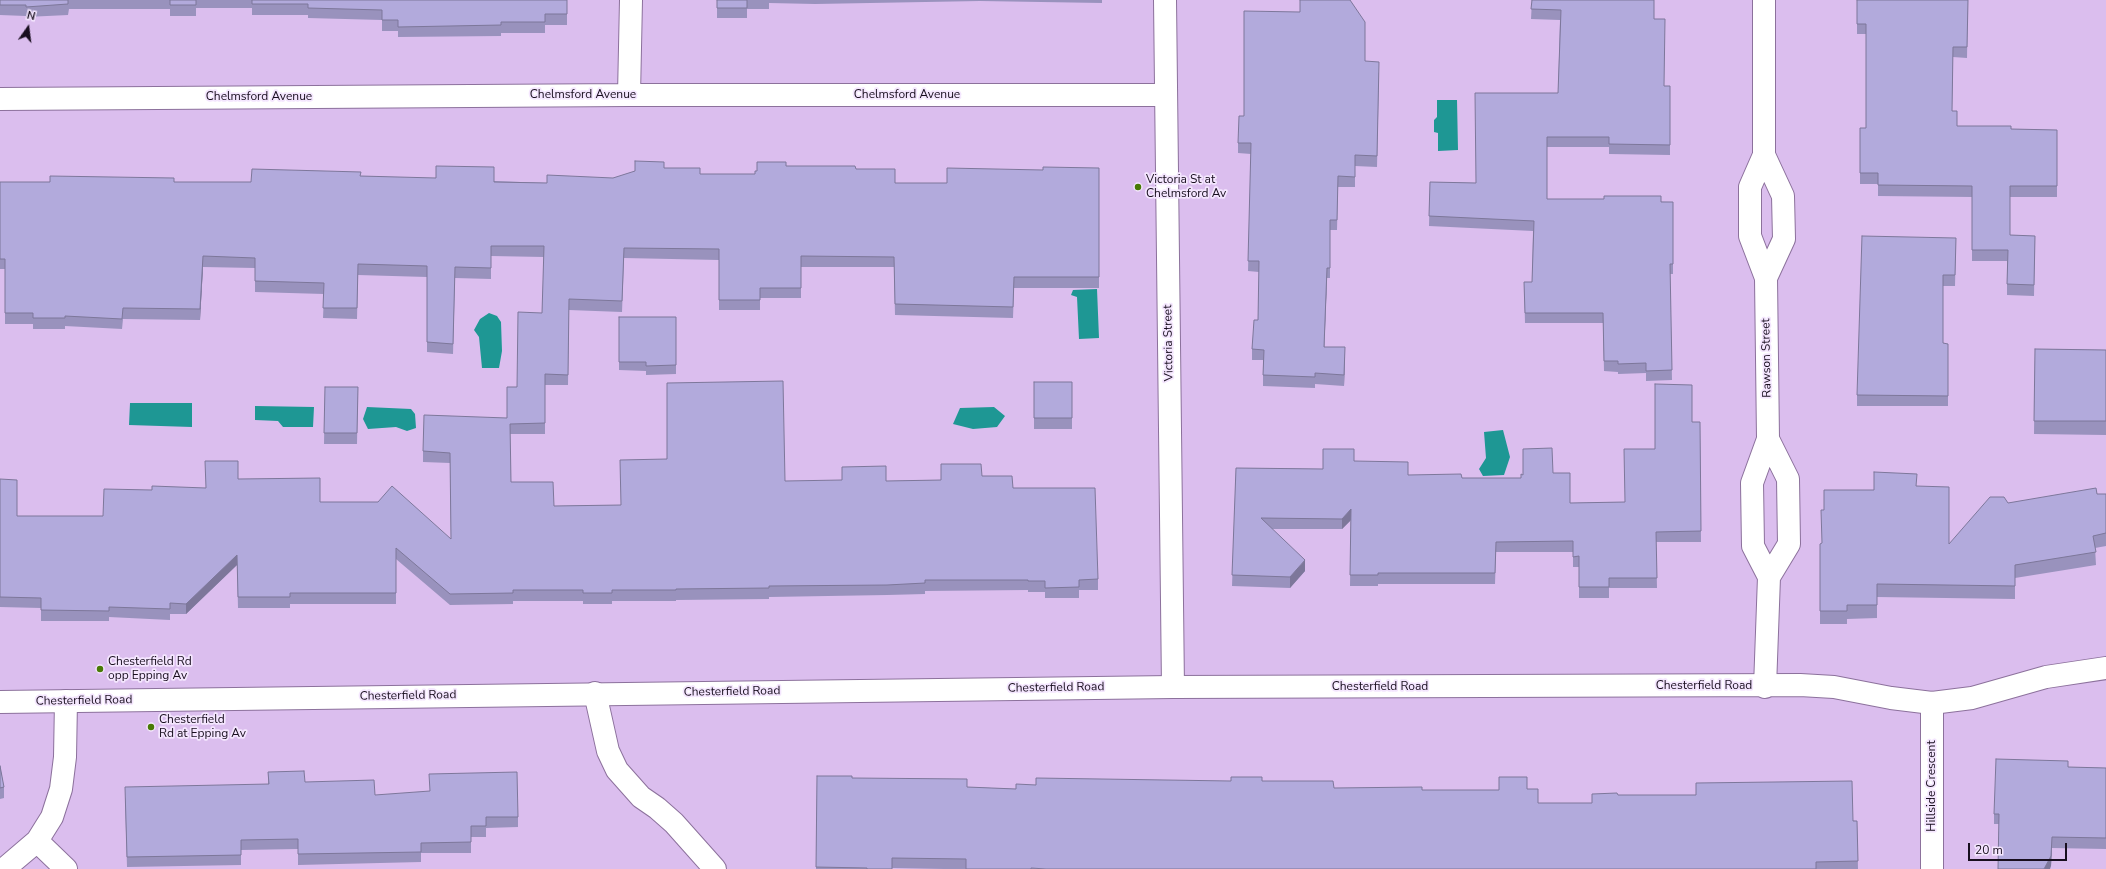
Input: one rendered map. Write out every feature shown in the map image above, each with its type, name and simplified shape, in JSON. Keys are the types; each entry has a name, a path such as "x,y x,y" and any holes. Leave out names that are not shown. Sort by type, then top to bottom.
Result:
{"street":[{"path":"629,95 631,0"},
{"name":"Victoria Street","path":"1165,0 1173,687"},
{"name":"Rawson Street","path":"1764,0 1764,155 1750,187 1750,236 1766,278 1768,439 1752,483 1753,546 1769,577"},
{"name":"Chelmsford Avenue","path":"0,99 629,95 1165,96"},
{"name":"Rawson Street","path":"1764,155 1783,196 1784,239 1766,278"},
{"name":"Rawson Street","path":"1765,687 1769,577 1789,544 1788,479 1768,439"},
{"name":"Chesterfield Road","path":"0,702 595,693 1173,687 1765,687 1800,685 1834,687 1892,698 1932,703 1972,698 2046,677 2106,668"},
{"path":"595,693 608,751 617,770 641,797 657,808 674,823 715,869"},
{"path":"4,869 37,841 52,817 61,789 66,701"},
{"name":"Hillside Crescent","path":"1932,703 1932,869"},
{"path":"37,841 66,869"}],"shaded area":[{"path":"1437,100 1457,100 1458,150 1438,151 1438,133 1434,132 1434,120 1437,117"},
{"path":"1097,289 1099,338 1079,339 1077,297 1071,295 1073,290"},
{"path":"489,313 497,316 501,322 502,351 499,368 482,368 479,337 474,330 480,319"},
{"path":"130,403 192,403 192,427 129,425"},
{"path":"255,406 314,407 313,427 283,427 278,421 255,420"},
{"path":"367,407 411,409 415,414 416,428 407,431 396,427 368,429 363,419"},
{"path":"994,407 1005,416 997,427 973,429 953,424 960,408"},
{"path":"1503,430 1510,457 1504,475 1483,476 1479,469 1486,458 1484,432"}],"building":[{"path":"0,0 68,0 68,4 26,7 26,5 0,5"},
{"path":"170,0 196,0 196,5 170,5"},
{"path":"252,0 567,0 567,14 545,14 545,22 501,22 501,25 398,27 398,20 382,20 382,10 308,8 308,4 252,4"},
{"path":"717,0 747,0 747,8 717,8"},
{"path":"1300,0 1350,0 1365,22 1365,61 1379,62 1377,156 1355,155 1355,177 1338,176 1337,220 1330,220 1330,268 1327,268 1324,347 1345,347 1344,375 1315,373 1315,377 1263,375 1264,350 1252,349 1254,320 1258,320 1259,261 1248,261 1251,143 1238,143 1239,116 1244,116 1244,11 1300,12"},
{"path":"1532,0 1654,0 1654,19 1665,19 1664,86 1670,86 1670,145 1609,144 1609,137 1547,137 1547,199 1604,199 1604,196 1661,196 1661,202 1673,202 1673,264 1670,264 1672,370 1646,371 1646,363 1618,364 1618,361 1604,361 1603,313 1525,313 1524,282 1532,282 1534,221 1429,216 1430,182 1476,183 1475,93 1558,93 1561,10 1531,9"},
{"path":"1857,0 1968,0 1967,47 1953,47 1952,111 1957,111 1957,126 2011,126 2011,129 2057,130 2057,186 2010,186 2010,235 2035,236 2034,285 2007,284 2008,250 1972,250 1972,186 1878,185 1878,173 1860,173 1860,128 1866,128 1866,24 1857,24"},
{"path":"635,161 664,162 664,168 700,168 700,174 755,174 755,171 757,171 757,162 786,162 786,166 855,166 856,169 895,169 895,183 947,183 947,168 1043,170 1043,167 1099,168 1099,277 1014,277 1013,307 895,304 894,257 801,256 801,288 760,288 760,300 719,300 719,249 624,248 622,301 569,299 568,375 545,374 545,423 510,424 511,482 553,482 554,506 621,505 620,460 667,459 667,383 783,381 785,481 842,480 842,467 886,466 886,481 941,480 941,464 981,464 982,476 1012,476 1013,488 1095,488 1098,579 1079,580 1079,587 1045,588 1045,581 925,580 925,583 887,585 612,590 612,593 583,593 583,590 513,590 513,593 450,594 396,548 396,593 290,593 290,597 238,597 237,555 186,604 170,603 170,609 109,607 109,611 41,610 41,598 0,597 0,479 17,480 17,516 103,516 104,489 152,490 152,486 206,488 205,461 238,461 238,479 320,478 320,502 378,502 392,486 451,539 450,453 423,451 424,415 507,418 507,387 517,387 518,312 542,313 544,246 491,246 491,268 455,267 453,344 427,342 427,266 358,264 357,308 323,308 324,283 255,281 255,258 203,256 200,309 123,308 122,319 65,316 65,318 33,318 33,313 5,313 5,259 0,259 0,182 50,182 50,176 174,178 174,182 251,182 252,169 361,172 360,176 436,178 436,166 494,167 494,182 547,183 547,175 613,178 635,171"},
{"path":"1862,236 1956,238 1955,275 1943,275 1943,343 1948,344 1948,396 1857,395"},
{"path":"619,317 676,317 676,365 646,366 646,362 619,362"},
{"path":"2035,349 2106,350 2106,421 2034,421"},
{"path":"1034,382 1072,382 1072,418 1034,418"},
{"path":"1655,384 1692,385 1692,422 1700,422 1701,531 1656,532 1657,578 1609,578 1609,587 1579,587 1579,556 1573,557 1573,541 1496,542 1495,573 1378,573 1378,575 1350,575 1351,509 1342,519 1261,518 1305,560 1290,577 1232,575 1236,468 1323,469 1323,449 1354,449 1354,461 1408,462 1408,475 1461,474 1462,478 1521,478 1521,474 1523,475 1523,449 1552,448 1553,473 1570,473 1570,503 1625,502 1624,449 1655,449"},
{"path":"325,387 358,387 357,433 324,433"},
{"path":"1874,472 1917,474 1916,486 1949,487 1949,544 1990,497 2004,497 2008,503 2096,488 2097,494 2106,494 2106,533 2093,536 2096,552 2015,565 2015,586 1877,584 1877,605 1847,605 1847,611 1820,611 1820,544 1822,543 1821,510 1824,510 1824,490 1874,490"},
{"path":"1996,759 2068,761 2068,767 2106,768 2106,838 2052,837 2051,856 2044,869 1998,869 1999,814 1994,814"},
{"path":"0,766 4,787 0,788"},
{"path":"304,771 305,782 374,780 375,795 430,791 429,774 517,772 518,817 486,817 486,826 471,826 471,842 421,843 421,852 298,854 298,839 241,840 241,855 127,857 125,787 269,784 268,772"},
{"path":"817,776 852,776 852,778 967,779 967,787 1016,789 1016,784 1036,785 1036,778 1231,781 1231,777 1262,777 1262,781 1333,781 1334,788 1422,787 1422,790 1499,790 1499,777 1527,777 1527,789 1538,789 1538,803 1592,803 1592,794 1617,793 1618,795 1696,795 1696,783 1852,781 1853,821 1857,821 1858,861 1816,862 1816,869 966,869 966,859 892,858 892,869 816,867"}],"place":[{"name":"Victoria St at Chelmsford Av","path":"1138,187"},
{"name":"Chesterfield Rd opp Epping Av","path":"100,669"},
{"name":"Chesterfield Rd at Epping Av","path":"151,727"}]}
